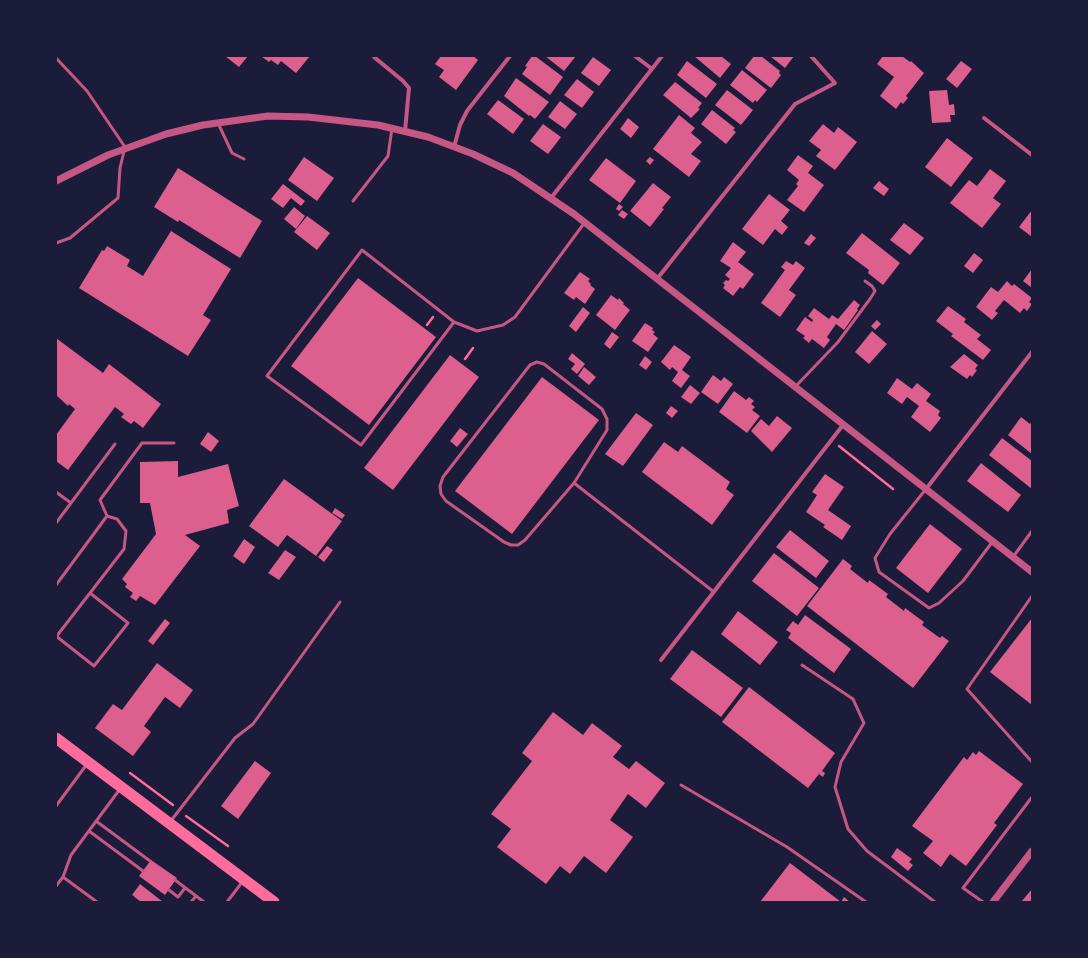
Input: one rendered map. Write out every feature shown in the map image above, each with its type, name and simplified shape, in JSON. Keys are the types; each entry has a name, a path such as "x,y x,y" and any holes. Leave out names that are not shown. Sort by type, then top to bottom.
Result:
{"highway":[{"path":"56,738 274,902"}],"street":[{"path":"454,146 460,125 467,111 510,56"},
{"path":"635,56 652,69"},
{"path":"552,198 662,56"},
{"path":"657,279 795,104 835,83 811,56"},
{"path":"374,57 403,81 409,88 405,131"},
{"path":"56,181 86,164 166,134 218,123 268,116 308,117 358,122 405,131 454,146 513,174 552,198 585,222 1032,572"},
{"path":"984,118 1032,155"},
{"path":"926,489 1032,352"},
{"path":"661,660 843,425"},
{"path":"993,902 1032,851"}],"lane":[{"path":"56,58 87,92 126,148 120,168 118,198 70,238 56,243"},
{"path":"218,123 232,153 244,159"},
{"path":"353,201 388,156 392,128"},
{"path":"454,322 361,445 267,376 362,250 454,322 477,331 503,325 515,317 585,222"},
{"path":"795,387 838,342 870,299 875,291 872,286 865,281"},
{"path":"537,362 544,364 602,409 607,419 607,430 574,483 525,540 518,544 511,545 504,542 446,501 441,494 440,486 443,477 520,377 530,365 537,362"},
{"path":"90,593 128,623 94,666 56,637 124,548 126,531 117,519 107,516 100,500 142,442 174,443"},
{"path":"56,523 115,444"},
{"path":"574,483 714,592"},
{"path":"926,489 890,534 875,558 879,572 929,608 940,602 963,581 993,541"},
{"path":"56,492 71,503"},
{"path":"56,585 107,516"},
{"path":"1013,557 1032,532"},
{"path":"1032,596 967,689 1032,762"},
{"path":"169,823 235,738 253,724 340,602"},
{"path":"802,665 853,699 864,723 841,762 835,787 848,829 867,851 935,902"},
{"path":"56,806 88,762"},
{"path":"681,785 787,847 866,902"},
{"path":"56,886 63,877 70,855 121,787"},
{"path":"983,902 963,888 1032,797"},
{"path":"96,821 150,861"},
{"path":"89,830 143,871"},
{"path":"63,877 96,902"},
{"path":"176,880 204,902"},
{"path":"227,902 244,880"},
{"path":"169,890 178,897 185,888"},
{"path":"191,902 196,896"}],"path":[{"path":"427,325 436,314"},
{"path":"465,359 473,348"},
{"path":"838,446 894,490"}],"building":[{"path":"225,56 248,56 239,67"},
{"path":"261,56 310,56 296,73 281,61 278,65 271,60 269,62"},
{"path":"441,56 473,56 478,60 456,90 439,77 444,70 435,64"},
{"path":"532,56 535,56 563,77 550,95 522,74 527,67 525,66"},
{"path":"545,56 576,56 564,71"},
{"path":"694,56 721,56 731,64 720,78"},
{"path":"754,56 761,56 780,71 779,73 781,75 771,88 745,68"},
{"path":"770,56 794,56 785,68"},
{"path":"883,56 902,56 910,62 911,61 924,73 906,96 908,98 903,104 901,102 896,109 880,96 894,77 877,64"},
{"path":"593,57 611,70 599,86 581,73"},
{"path":"687,61 717,84 706,98 677,75"},
{"path":"961,61 972,69 957,88 946,79"},
{"path":"742,70 767,90 757,102 755,100 753,103 730,85"},
{"path":"516,78 549,102 535,119 504,96"},
{"path":"577,79 594,92 582,108 564,95"},
{"path":"675,82 702,103 698,108 700,109 691,118 663,95"},
{"path":"727,90 753,110 741,125 715,105"},
{"path":"947,90 949,105 954,104 955,115 950,115 951,122 932,123 929,91"},
{"path":"498,100 524,119 513,134 487,114"},
{"path":"560,101 577,114 565,129 548,117"},
{"path":"712,110 735,128 733,130 736,132 726,144 701,124"},
{"path":"679,115 695,128 691,133 702,142 691,154 701,161 689,177 653,149"},
{"path":"628,118 639,127 631,138 620,129"},
{"path":"543,124 561,137 548,154 530,141"},
{"path":"823,124 834,133 838,127 857,142 835,170 816,156 821,150 809,141"},
{"path":"947,138 973,158 951,187 925,167"},
{"path":"798,155 813,166 808,173 824,185 804,212 787,200 798,186 796,184 799,180 787,170"},
{"path":"304,157 334,178 317,201 288,180"},
{"path":"650,157 654,160 650,165 646,161"},
{"path":"606,158 636,181 620,203 589,180"},
{"path":"178,168 262,221 240,258 179,220 178,222 154,207"},
{"path":"990,169 1006,181 993,198 1001,204 982,228 950,203 969,180 977,186"},
{"path":"879,181 889,189 884,196 873,188"},
{"path":"653,183 671,197 650,227 630,211"},
{"path":"283,184 305,201 301,206 291,198 283,208 271,199"},
{"path":"769,194 790,210 781,221 788,227 782,235 775,229 763,245 742,229"},
{"path":"619,204 623,207 619,211 616,209"},
{"path":"294,207 305,216 296,229 284,219"},
{"path":"622,210 628,214 624,219 618,215"},
{"path":"1032,210 1032,237 1019,227"},
{"path":"307,216 330,233 317,250 294,232"},
{"path":"904,223 924,238 910,255 890,240"},
{"path":"171,231 231,269 203,315 211,320 188,356 79,288 102,250 104,251 107,246 130,260 127,266 143,276"},
{"path":"862,233 900,263 883,285 868,273 869,270 846,253"},
{"path":"811,234 816,238 809,246 804,243"},
{"path":"733,242 746,252 738,262 754,274 743,289 740,287 733,296 723,288 725,285 723,283 730,279 725,275 731,268 720,261"},
{"path":"974,253 983,260 973,273 964,266"},
{"path":"786,261 793,265 796,261 805,268 789,290 796,295 780,317 761,303 785,270 781,267"},
{"path":"1032,269 1032,288 1023,281"},
{"path":"580,272 590,279 588,281 591,284 590,285 595,289 585,304 576,297 574,300 564,293"},
{"path":"358,278 436,337 369,425 291,366"},
{"path":"1007,281 1012,286 1014,284 1032,298 1029,302 1032,304 1027,311 1024,308 1020,313 1004,300 995,311 998,313 992,320 976,307 991,287 998,292"},
{"path":"611,295 618,300 619,298 630,310 615,330 596,315"},
{"path":"854,300 860,305 857,309 858,310 844,330 836,324 827,337 830,340 824,348 812,339 809,343 803,338 805,336 796,330 805,317 812,322 813,320 808,316 814,308 829,319 832,315 838,319"},
{"path":"948,306 966,319 964,322 981,335 977,339 991,350 983,360 951,336 953,334 936,321"},
{"path":"583,307 590,313 576,332 569,326"},
{"path":"877,320 881,324 875,330 871,326"},
{"path":"645,323 653,328 652,330 655,332 653,334 658,338 648,352 632,341"},
{"path":"872,331 887,344 869,364 855,352"},
{"path":"612,332 619,337 610,349 604,344"},
{"path":"56,338 103,373 109,364 161,404 143,428 134,421 131,424 121,417 124,414 115,407 68,470 56,461 56,435 75,409 69,404 68,406 56,395"},
{"path":"674,345 691,357 682,370 690,376 681,388 672,381 678,372 672,367 670,370 661,362"},
{"path":"572,353 585,364 577,374 571,369 575,364 568,359"},
{"path":"964,354 978,365 975,369 977,370 972,377 970,375 967,379 950,367"},
{"path":"450,355 479,377 393,490 364,468"},
{"path":"645,356 652,362 646,370 639,365"},
{"path":"584,367 596,377 589,385 578,376"},
{"path":"713,375 721,381 724,377 733,384 718,404 701,392"},
{"path":"542,377 599,420 512,534 455,491"},
{"path":"897,378 912,389 917,383 931,394 926,401 940,411 938,415 941,418 930,432 911,417 919,406 907,397 902,404 887,393"},
{"path":"690,385 700,393 691,404 681,397"},
{"path":"734,391 746,400 749,397 754,401 751,404 755,407 752,410 760,416 747,433 719,412"},
{"path":"671,406 678,411 672,418 666,413"},
{"path":"636,413 653,425 623,466 605,454"},
{"path":"777,416 792,428 772,452 751,431 761,419 769,426"},
{"path":"1021,417 1030,424 1032,421 1032,454 1008,435"},
{"path":"460,428 468,434 457,447 450,441"},
{"path":"208,432 219,441 211,452 200,444"},
{"path":"1002,438 1032,461 1032,489 989,455"},
{"path":"664,442 678,452 682,446 730,482 726,489 734,495 712,525 642,472"},
{"path":"178,461 178,477 228,464 239,506 227,510 229,523 185,535 200,546 155,605 140,596 136,601 130,597 133,593 125,587 127,584 122,579 156,534 150,503 140,503 140,462"},
{"path":"981,463 1021,495 1008,512 967,481"},
{"path":"825,474 844,487 828,510 851,526 842,540 823,527 825,525 806,512 817,495 812,492"},
{"path":"284,479 342,521 316,556 287,535 278,547 249,526"},
{"path":"335,508 345,515 342,519 332,513"},
{"path":"930,524 962,549 928,593 896,568"},
{"path":"790,530 829,561 816,578 776,547"},
{"path":"244,539 255,547 244,564 233,556"},
{"path":"327,546 333,550 324,562 318,557"},
{"path":"285,550 296,557 279,580 268,573"},
{"path":"774,553 819,588 797,616 752,581"},
{"path":"843,559 852,566 850,569 868,583 869,580 888,594 886,597 904,611 905,608 924,622 922,625 940,638 942,636 949,641 913,688 807,606"},
{"path":"738,611 778,642 760,665 721,634"},
{"path":"805,615 851,649 834,673 788,638 791,633 786,630 793,621 798,625"},
{"path":"1032,618 1032,705 990,672"},
{"path":"165,619 170,623 153,645 148,641"},
{"path":"692,650 743,688 721,717 670,679"},
{"path":"157,663 193,690 180,708 165,697 144,726 151,732 133,756 95,728 113,704 122,710"},
{"path":"749,687 835,753 822,771 825,773 823,777 819,774 808,788 722,722"},
{"path":"553,712 583,735 592,723 622,746 613,757 629,769 636,761 665,783 646,808 628,794 610,820 633,837 606,873 584,856 570,874 560,866 546,884 497,847 511,829 491,814 532,761 522,753"},
{"path":"979,751 1023,784 994,823 997,825 966,866 950,854 941,867 923,853 933,841 912,826 964,757 967,760 973,752 976,755"},
{"path":"255,761 271,773 238,819 221,806"},
{"path":"897,848 912,859 909,862 913,865 908,871 891,857"},
{"path":"151,860 177,878 165,895 139,876"},
{"path":"790,863 841,902 760,902"},
{"path":"140,884 163,902 141,902 132,895"},
{"path":"1032,889 1032,902 1021,902"},
{"path":"844,897 850,902 841,902"}]}
